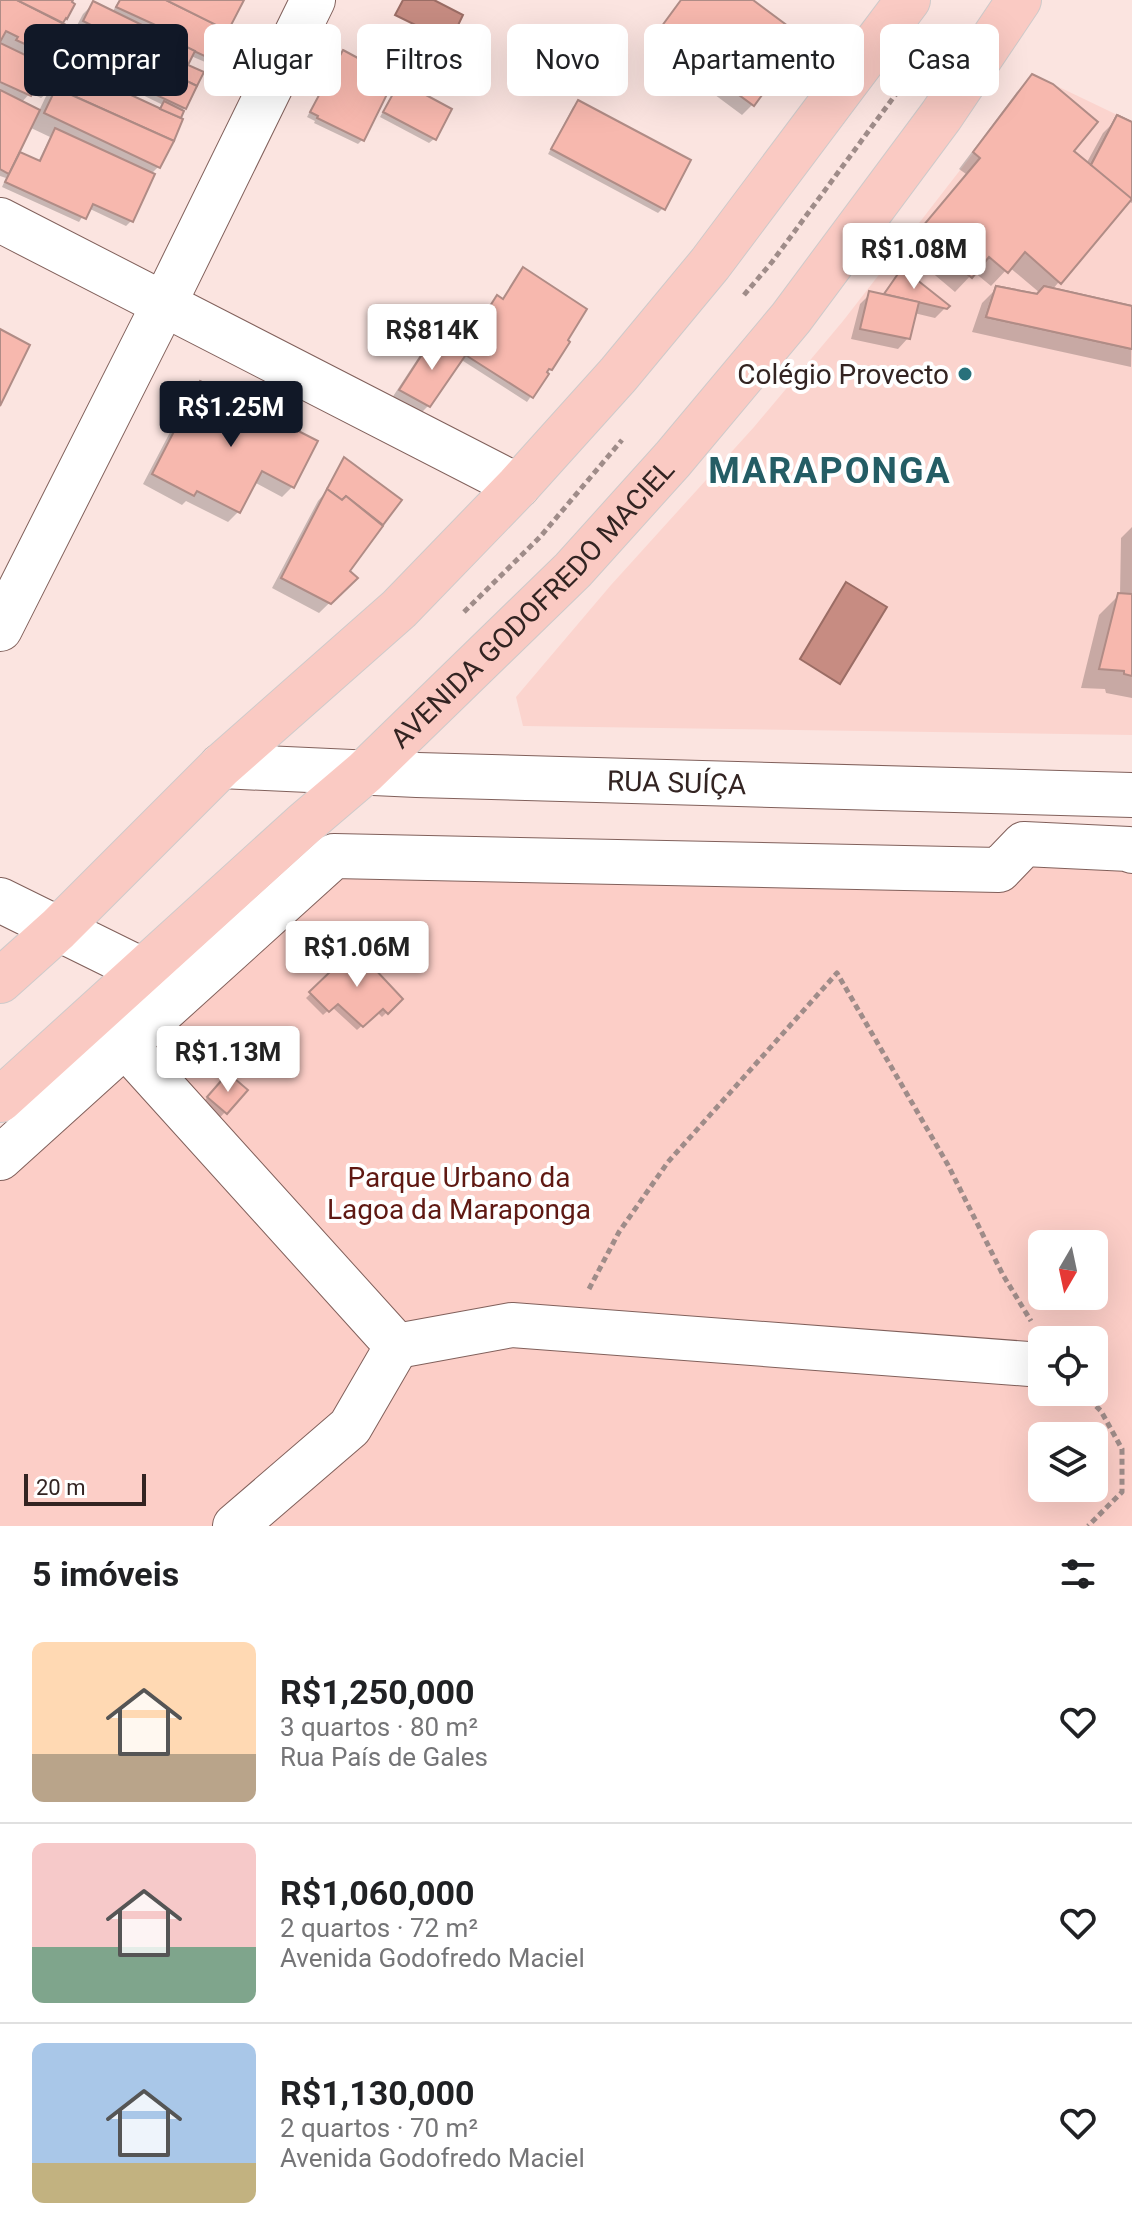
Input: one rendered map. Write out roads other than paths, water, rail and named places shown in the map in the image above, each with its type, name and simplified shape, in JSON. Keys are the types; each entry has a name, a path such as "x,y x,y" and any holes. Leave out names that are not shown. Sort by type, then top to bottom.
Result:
{"main road":[{"path":"0,981 58,929 221,766 399,609 518,486 618,375 710,264 908,0"},
{"name":"AVENIDA GODOFREDO MACIEL","path":"0,1100 365,772 573,570 673,459 791,318 941,116 1019,0"}],"street":[{"path":"0,629 313,0"},
{"path":"0,220 518,486"},
{"name":"RUA SUÍÇA","path":"221,766 1132,795"},
{"path":"0,1158 334,856 999,870 1024,844 1132,851"},
{"path":"0,900 142,970"},
{"path":"125,1045 397,1346"},
{"path":"235,1526 350,1427 397,1346 512,1325 1028,1346"}],"place":[{"name":"Colégio Provecto","path":"965,374"}],"district":[{"name":"MARAPONGA","path":"830,470"}],"park label":[{"name":"Parque Urbano da Lagoa da Maraponga","path":"459,1193"}]}
